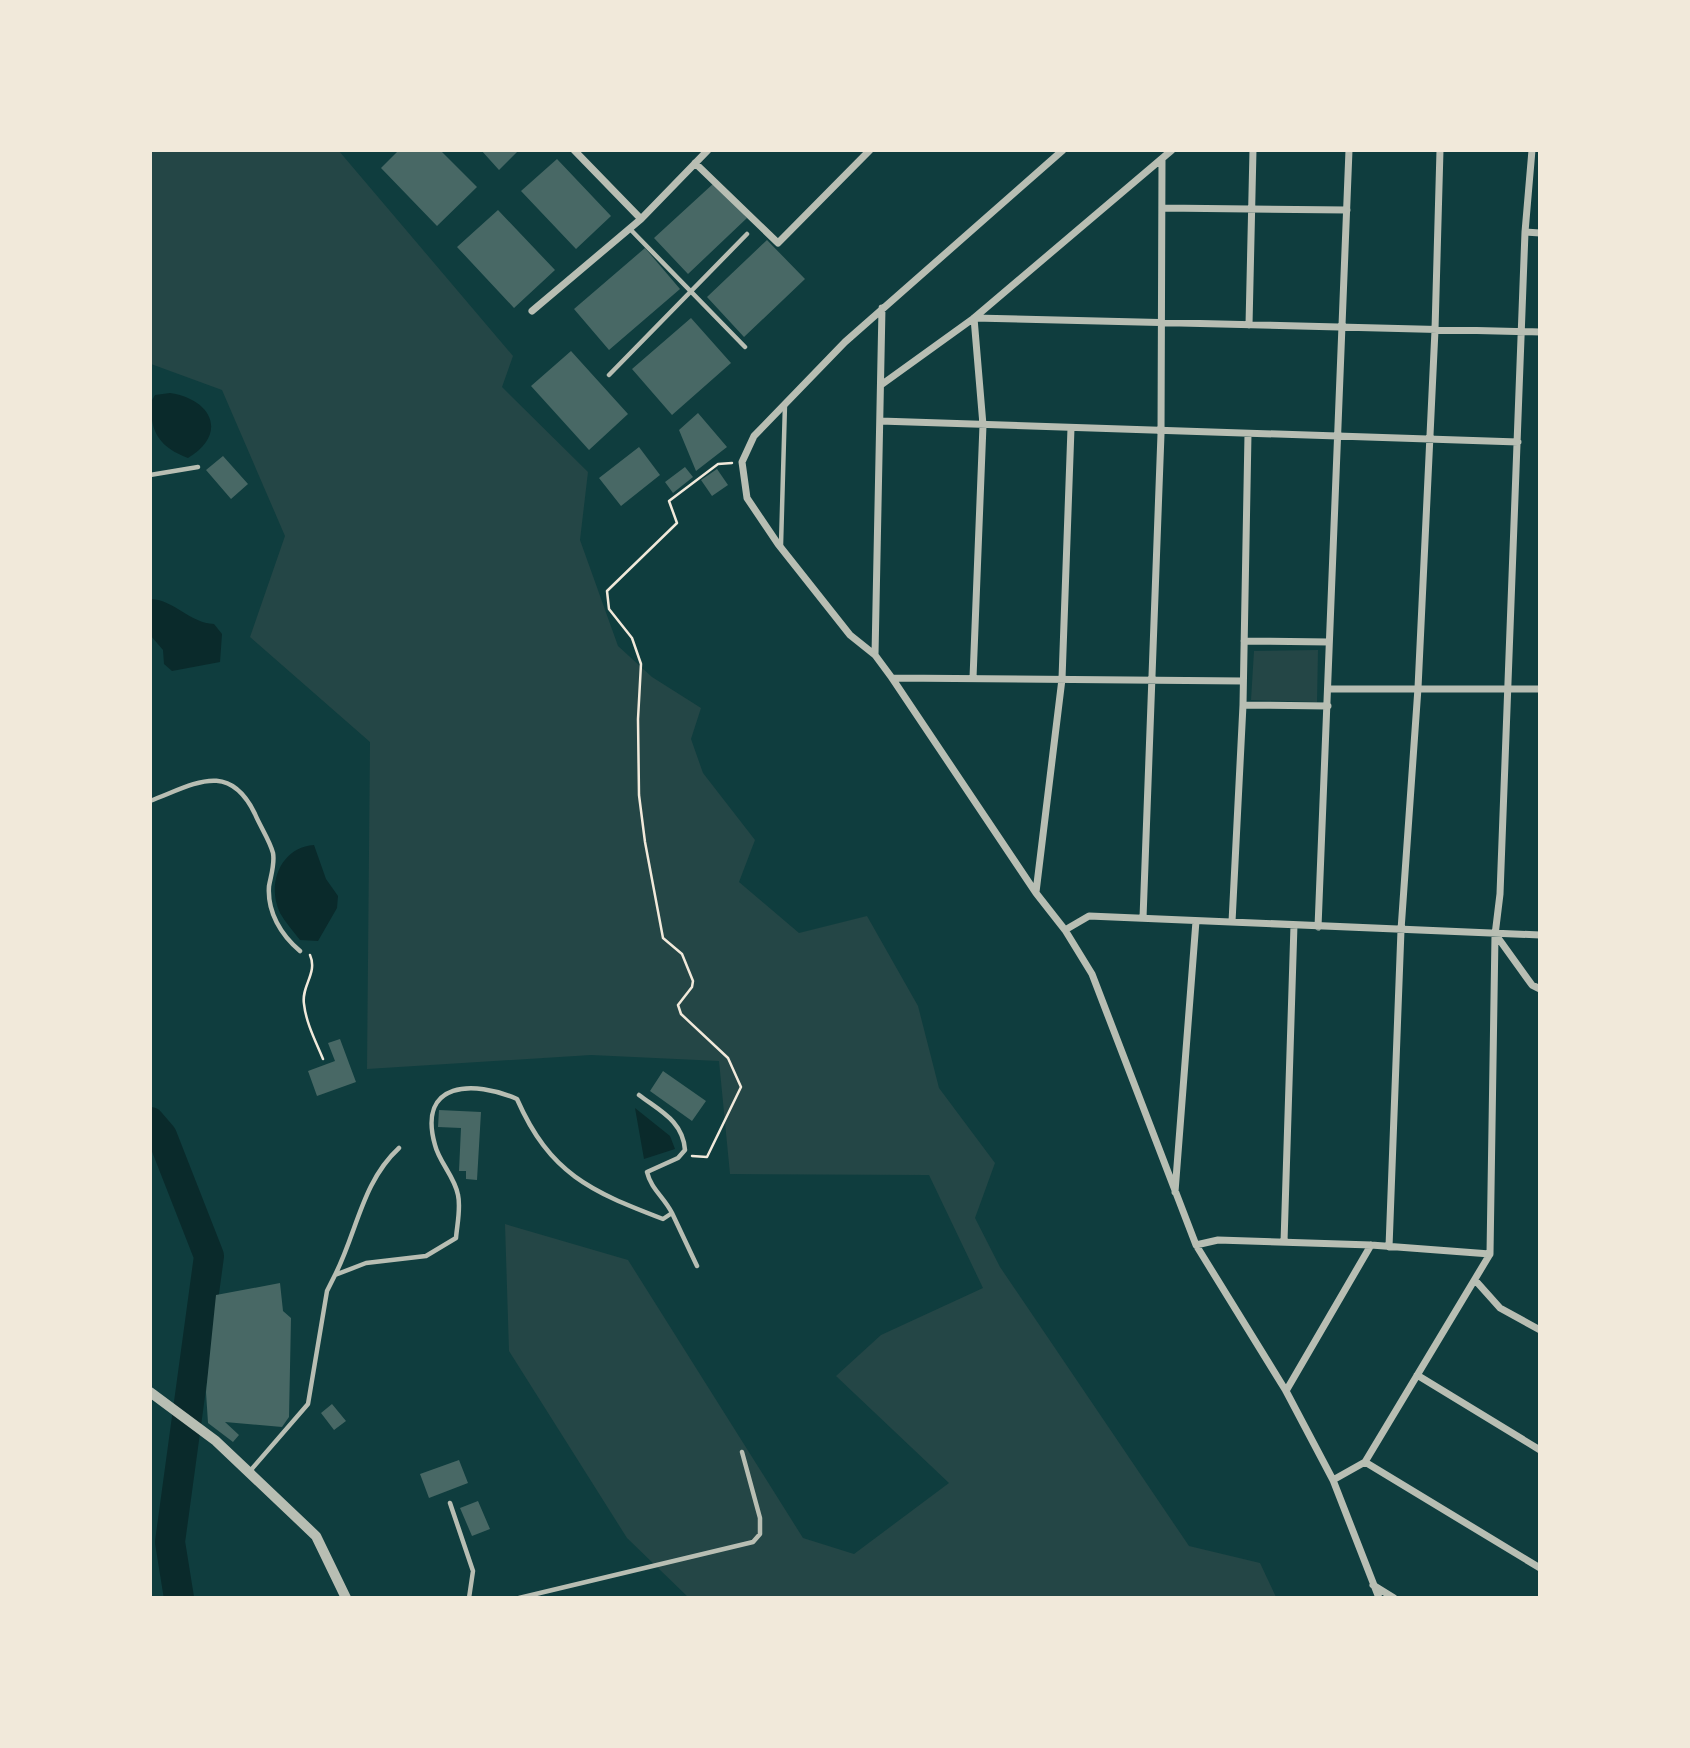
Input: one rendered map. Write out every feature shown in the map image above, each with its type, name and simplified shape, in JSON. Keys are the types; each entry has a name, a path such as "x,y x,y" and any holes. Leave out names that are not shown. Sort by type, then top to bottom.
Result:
{"street":[{"path":"532,311 641,219 708,150"},
{"path":"695,163 778,243 870,150"},
{"path":"1063,150 882,307 754,436 741,462 747,498 781,548 849,635 875,655 892,678 1036,893 1065,930 1092,974 1196,1245 1286,1391 1333,1480 1379,1598"},
{"path":"881,385 974,318 1172,150"},
{"path":"1249,325 1253,150"},
{"path":"1318,927 1349,150"},
{"path":"1389,1247 1401,930 1418,688 1435,330 1440,150"},
{"path":"1333,1480 1365,1462 1490,1254 1495,935 1500,894 1525,232 1532,150"},
{"path":"576,151 641,219"},
{"path":"1143,918 1161,431 1162,160"},
{"path":"1162,208 1347,210"},
{"path":"1525,232 1539,233"},
{"path":"875,655 882,307"},
{"path":"974,318 1539,332"},
{"path":"973,678 983,425 974,318"},
{"path":"880,421 1518,442"},
{"path":"1036,893 1062,679 1071,428"},
{"path":"1232,922 1243,705 1248,434"},
{"path":"1244,641 1329,642"},
{"path":"892,678 1242,681"},
{"path":"1328,689 1539,689"},
{"path":"1243,705 1328,706"},
{"path":"1065,930 1089,916 1539,935"},
{"path":"1175,1196 1196,921"},
{"path":"1284,1242 1294,925"},
{"path":"1495,935 1532,985 1539,989"},
{"path":"1196,1245 1218,1240 1284,1242 1490,1254"},
{"path":"1286,1391 1371,1245"},
{"path":"1475,1280 1500,1308 1539,1330"},
{"path":"1417,1375 1539,1451"},
{"path":"150,1392 173,1412 216,1441 316,1536 346,1598"},
{"path":"1365,1462 1539,1568"},
{"path":"1373,1584 1394,1598"}],"lane":[{"path":"630,229 745,347"},
{"path":"609,375 747,234"},
{"path":"781,548 785,403"},
{"path":"150,475 198,467"},
{"path":"150,801 200,783 220,779 235,784 247,798 273,853 269,887 275,921 288,941 300,951"},
{"path":"335,1275 366,1263 426,1256 456,1238 458,1194 435,1147 433,1109 446,1093 472,1087 493,1088 517,1099 533,1134 568,1172 587,1187 663,1219 672,1213"},
{"path":"639,1094 679,1125 684,1138 682,1153 678,1158 647,1172 650,1185 664,1198 697,1266"},
{"path":"249,1472 308,1404 327,1291 351,1243 360,1208 373,1180 400,1148"},
{"path":"519,1598 753,1542 760,1534 760,1518 742,1452"},
{"path":"450,1503 473,1571 469,1598"}],"path":[{"path":"682,1153 707,1157 741,1087 728,1058 681,1014 678,1005 692,987 692,981 681,954 663,938 647,855 639,795 641,769 638,719 641,664 632,638 609,609 607,591 677,523 669,501 718,464 741,462"},
{"path":"300,951 312,958 313,970 304,989 303,1002 323,1059"}],"shaded area":[{"path":"150,151 339,151 513,356 502,387 588,472 580,540 618,646 652,677 701,708 691,739 703,773 755,840 739,882 799,933 867,916 918,1006 939,1088 995,1163 975,1218 1000,1267 1189,1546 1260,1563 1276,1597 688,1597 627,1538 509,1351 505,1224 628,1260 803,1538 854,1554 949,1483 836,1376 881,1335 983,1288 929,1175 730,1174 719,1061 591,1055 367,1069 370,742 250,637 285,536 222,390 151,364"},
{"path":"170,393 196,402 210,418 208,438 201,448 188,458 163,443 152,422 151,402 155,395"},
{"path":"151,599 167,603 197,620 214,624 222,634 220,662 172,671 164,664 163,650 151,636"},
{"path":"1318,650 1317,702 1251,700 1254,651"},
{"path":"314,845 326,879 338,896 337,908 318,941 300,940 280,913 275,890 279,869 285,860 302,847"},
{"path":"635,1108 670,1136 675,1149 644,1159"}],"building":[{"path":"399,150 440,150 477,187 437,226 381,168"},
{"path":"481,150 519,150 499,170"},
{"path":"557,159 611,216 576,249 521,191"},
{"path":"714,183 747,218 688,274 654,238"},
{"path":"498,210 555,270 514,308 457,247"},
{"path":"767,240 805,279 744,337 707,297"},
{"path":"645,248 680,289 609,350 574,309"},
{"path":"691,318 731,363 672,415 632,369"},
{"path":"571,351 628,414 589,450 531,386"},
{"path":"698,413 727,447 696,471 679,430"},
{"path":"639,447 660,475 621,506 599,478"},
{"path":"223,456 248,484 231,499 206,470"},
{"path":"685,467 693,477 673,493 665,482"},
{"path":"717,469 728,485 712,496 701,480"},
{"path":"340,1039 356,1082 317,1096 308,1071 335,1061 328,1043"},
{"path":"663,1071 706,1101 692,1121 650,1091"},
{"path":"439,1110 481,1112 477,1180 466,1179 466,1171 459,1171 461,1128 438,1127"},
{"path":"280,1283 283,1311 291,1318 289,1417 282,1427 225,1422 239,1435 233,1442 208,1423 206,1392 216,1295"},
{"path":"332,1404 346,1421 334,1430 321,1413"},
{"path":"459,1460 468,1483 429,1498 420,1474"},
{"path":"478,1501 490,1529 472,1536 460,1508"}],"waterway":[{"path":"150,1122 162,1136 209,1256 170,1542 179,1598"}]}
